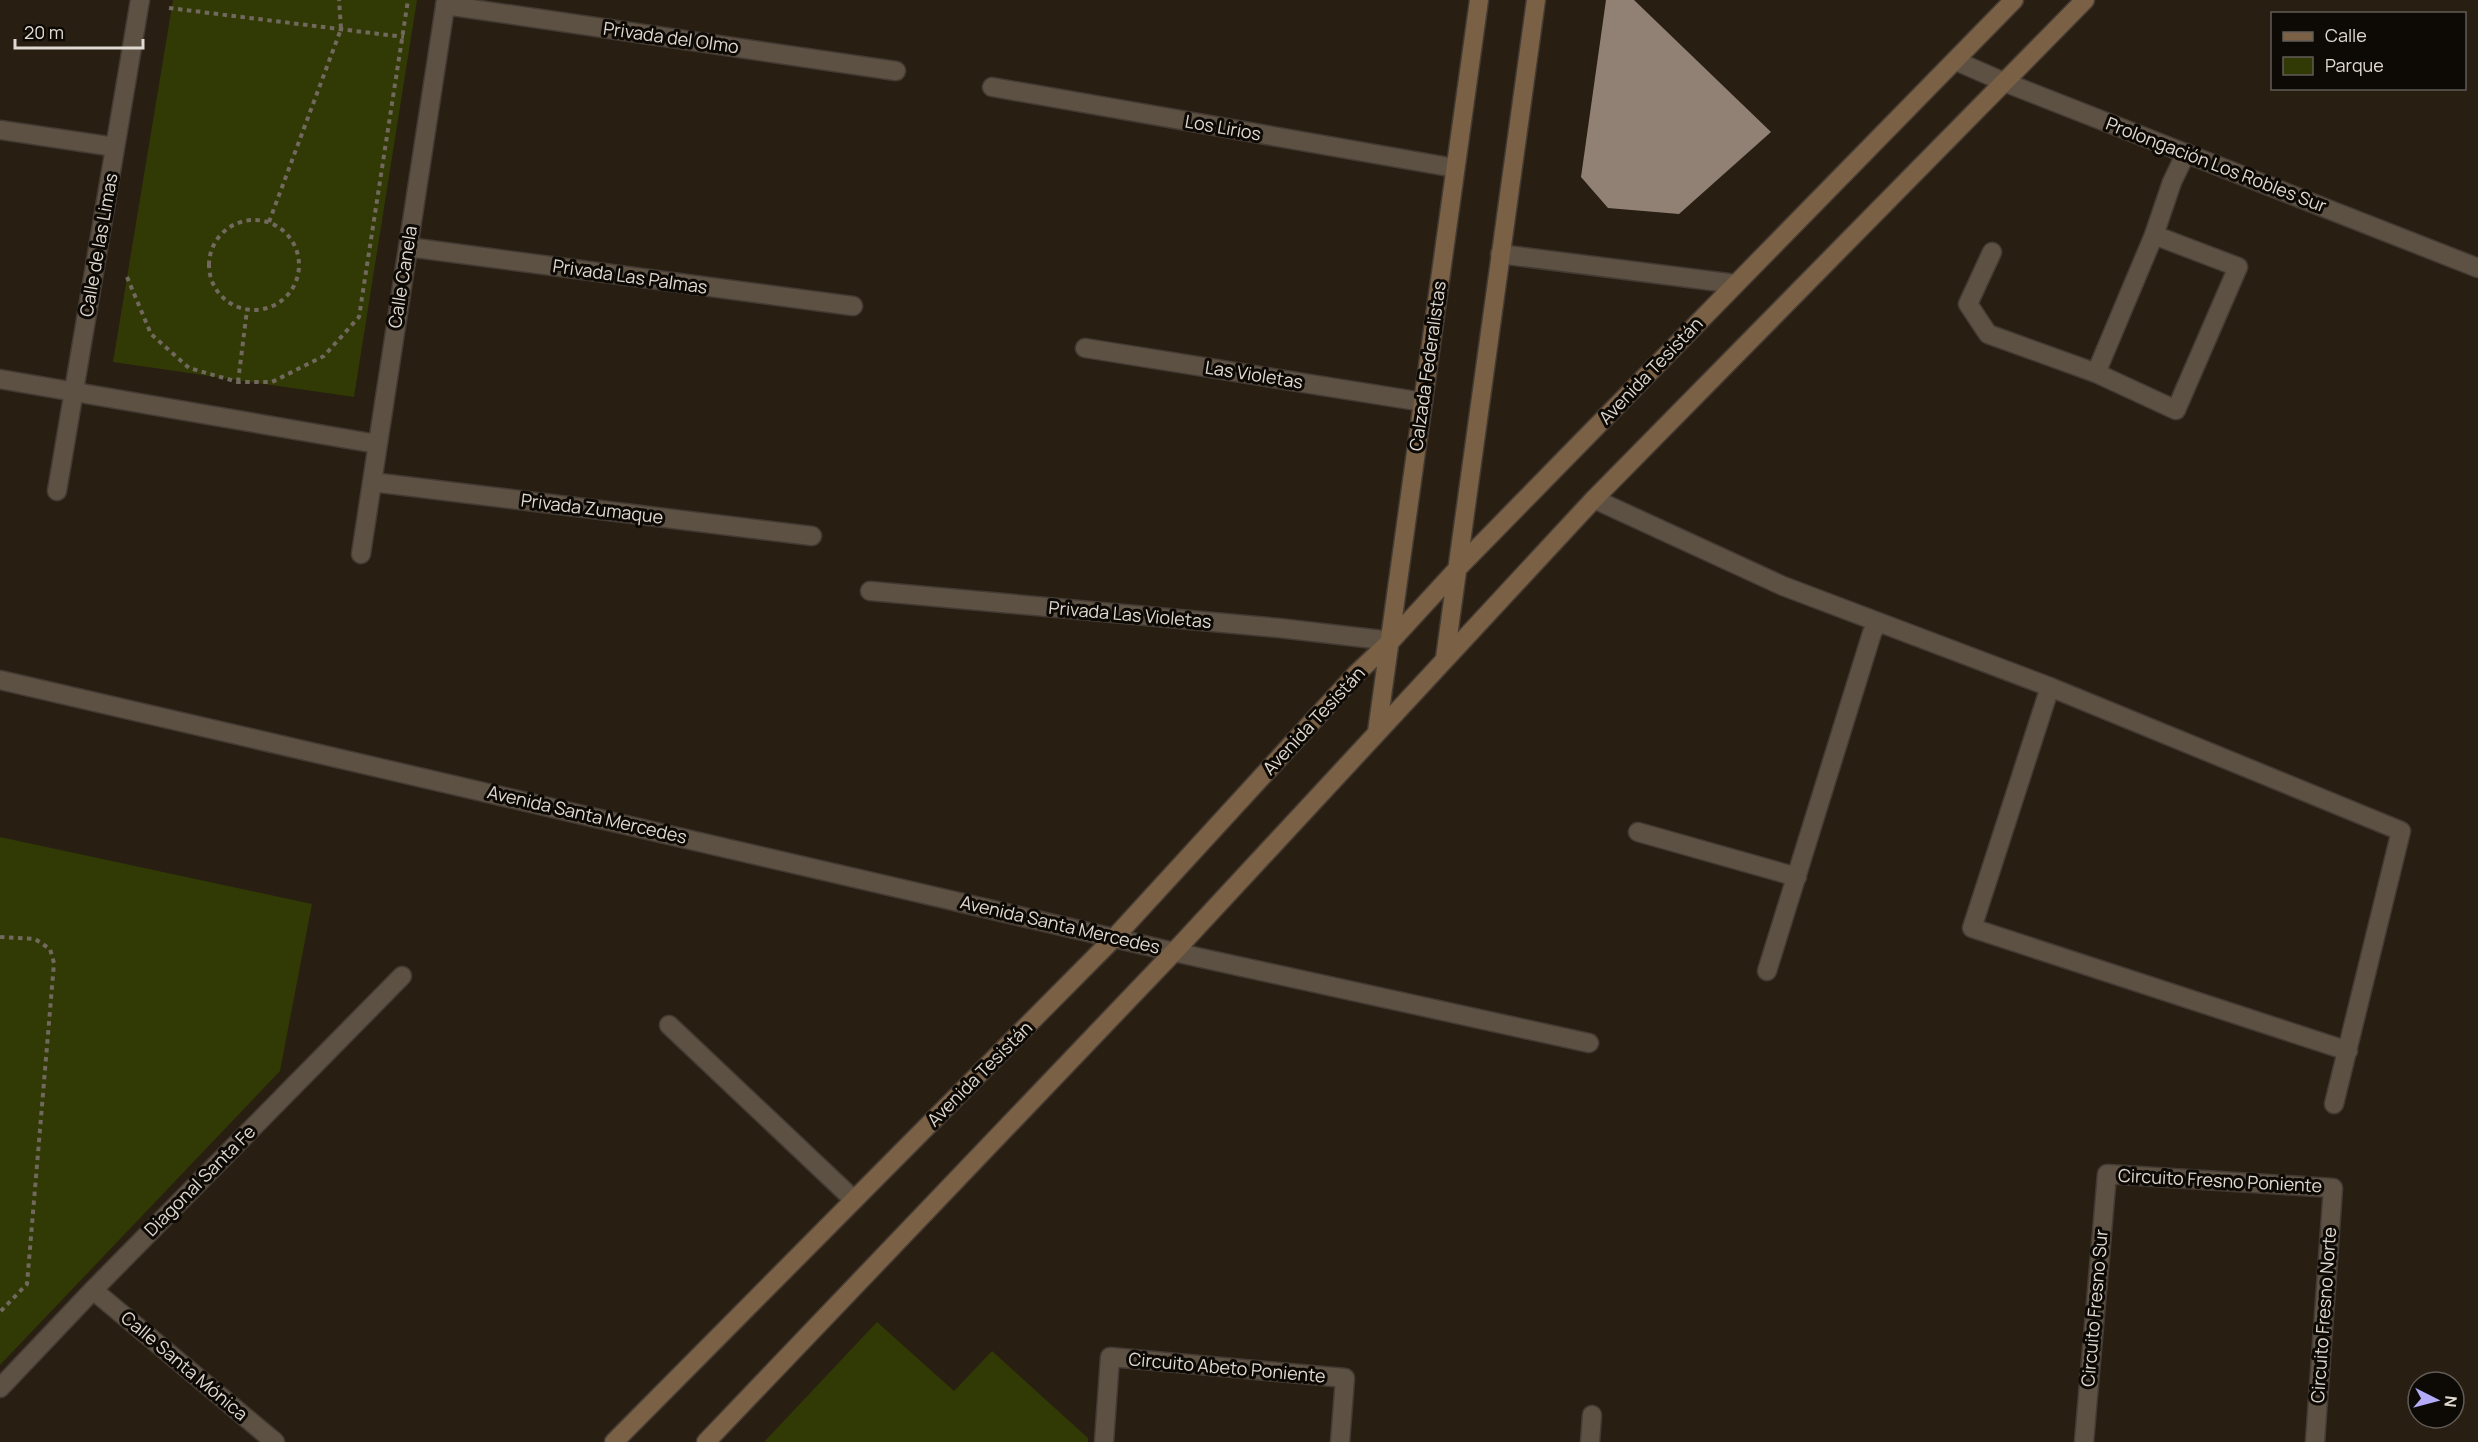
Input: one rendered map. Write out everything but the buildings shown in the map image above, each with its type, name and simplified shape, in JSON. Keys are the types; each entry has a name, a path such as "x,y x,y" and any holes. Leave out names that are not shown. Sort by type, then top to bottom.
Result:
{"street":[{"name":"Calle de las Limas","path":"57,490 141,0"},
{"name":"Calzada Federalistas","path":"1377,733 1479,0"},
{"path":"1445,658 1536,0"},
{"name":"Avenida Tesistán","path":"614,1442 1115,937 1356,674 1391,641 1458,568 2014,0"},
{"path":"706,1442 1174,952 1594,499 2085,0"},
{"name":"Privada del Olmo","path":"446,2 896,71"},
{"name":"Calle Canela","path":"361,554 446,2"},
{"name":"Prolongación Los Robles Sur","path":"1956,61 2004,82 2478,268"},
{"name":"Los Lirios","path":"992,87 1455,168"},
{"path":"0,130 116,147"},
{"path":"2096,373 2154,235 2172,182 2186,153"},
{"path":"1992,252 1968,304 1988,334 2096,373 2176,410 2238,267 2154,235"},
{"name":"Privada Las Palmas","path":"408,247 853,306"},
{"path":"1500,254 1736,284"},
{"name":"Las Violetas","path":"1085,348 1423,402"},
{"path":"0,379 377,444"},
{"name":"Privada Zumaque","path":"372,482 812,536"},
{"path":"1594,499 1783,586 2050,687 2401,831 2334,1104"},
{"name":"Privada Las Violetas","path":"870,591 1280,628 1391,641"},
{"path":"1767,971 1872,633 1878,622"},
{"name":"Avenida Santa Mercedes","path":"0,680 1174,952 1588,1042"},
{"path":"2050,687 1972,928 2348,1051"},
{"path":"1638,832 1797,877"},
{"name":"Diagonal Santa Fe","path":"0,1388 93,1290 402,976"},
{"path":"669,1025 854,1200"},
{"name":"Circuito Fresno Poniente","path":"2107,1174 2333,1188"},
{"name":"Circuito Fresno Sur","path":"2084,1442 2107,1174"},
{"name":"Circuito Fresno Norte","path":"2315,1442 2333,1188"},
{"name":"Calle Santa Mónica","path":"93,1290 275,1442"},
{"name":"Circuito Abeto Poniente","path":"1104,1442 1110,1357 1345,1378 1340,1442"},
{"path":"1590,1442 1592,1415"}],"path":[{"path":"269,222 341,29 339,0"},
{"path":"126,275 151,333 189,368 238,382 272,382 324,356 359,317 408,0"},
{"path":"167,8 404,37"},
{"path":"255,220 269,222 282,229 292,240 298,254 300,269 296,284 288,297 261,310 247,310 232,305 220,296 211,276 210,254 216,240 227,229 240,222 255,220"},
{"path":"238,382 247,310"},
{"path":"0,936 35,939 50,949 54,963 27,1284 0,1312"}],"green space":[{"path":"173,0 417,0 354,397 113,362"},
{"path":"0,837 312,904 280,1071 0,1365"},
{"path":"877,1322 954,1391 992,1351 1088,1438 1088,1442 764,1442"}]}
